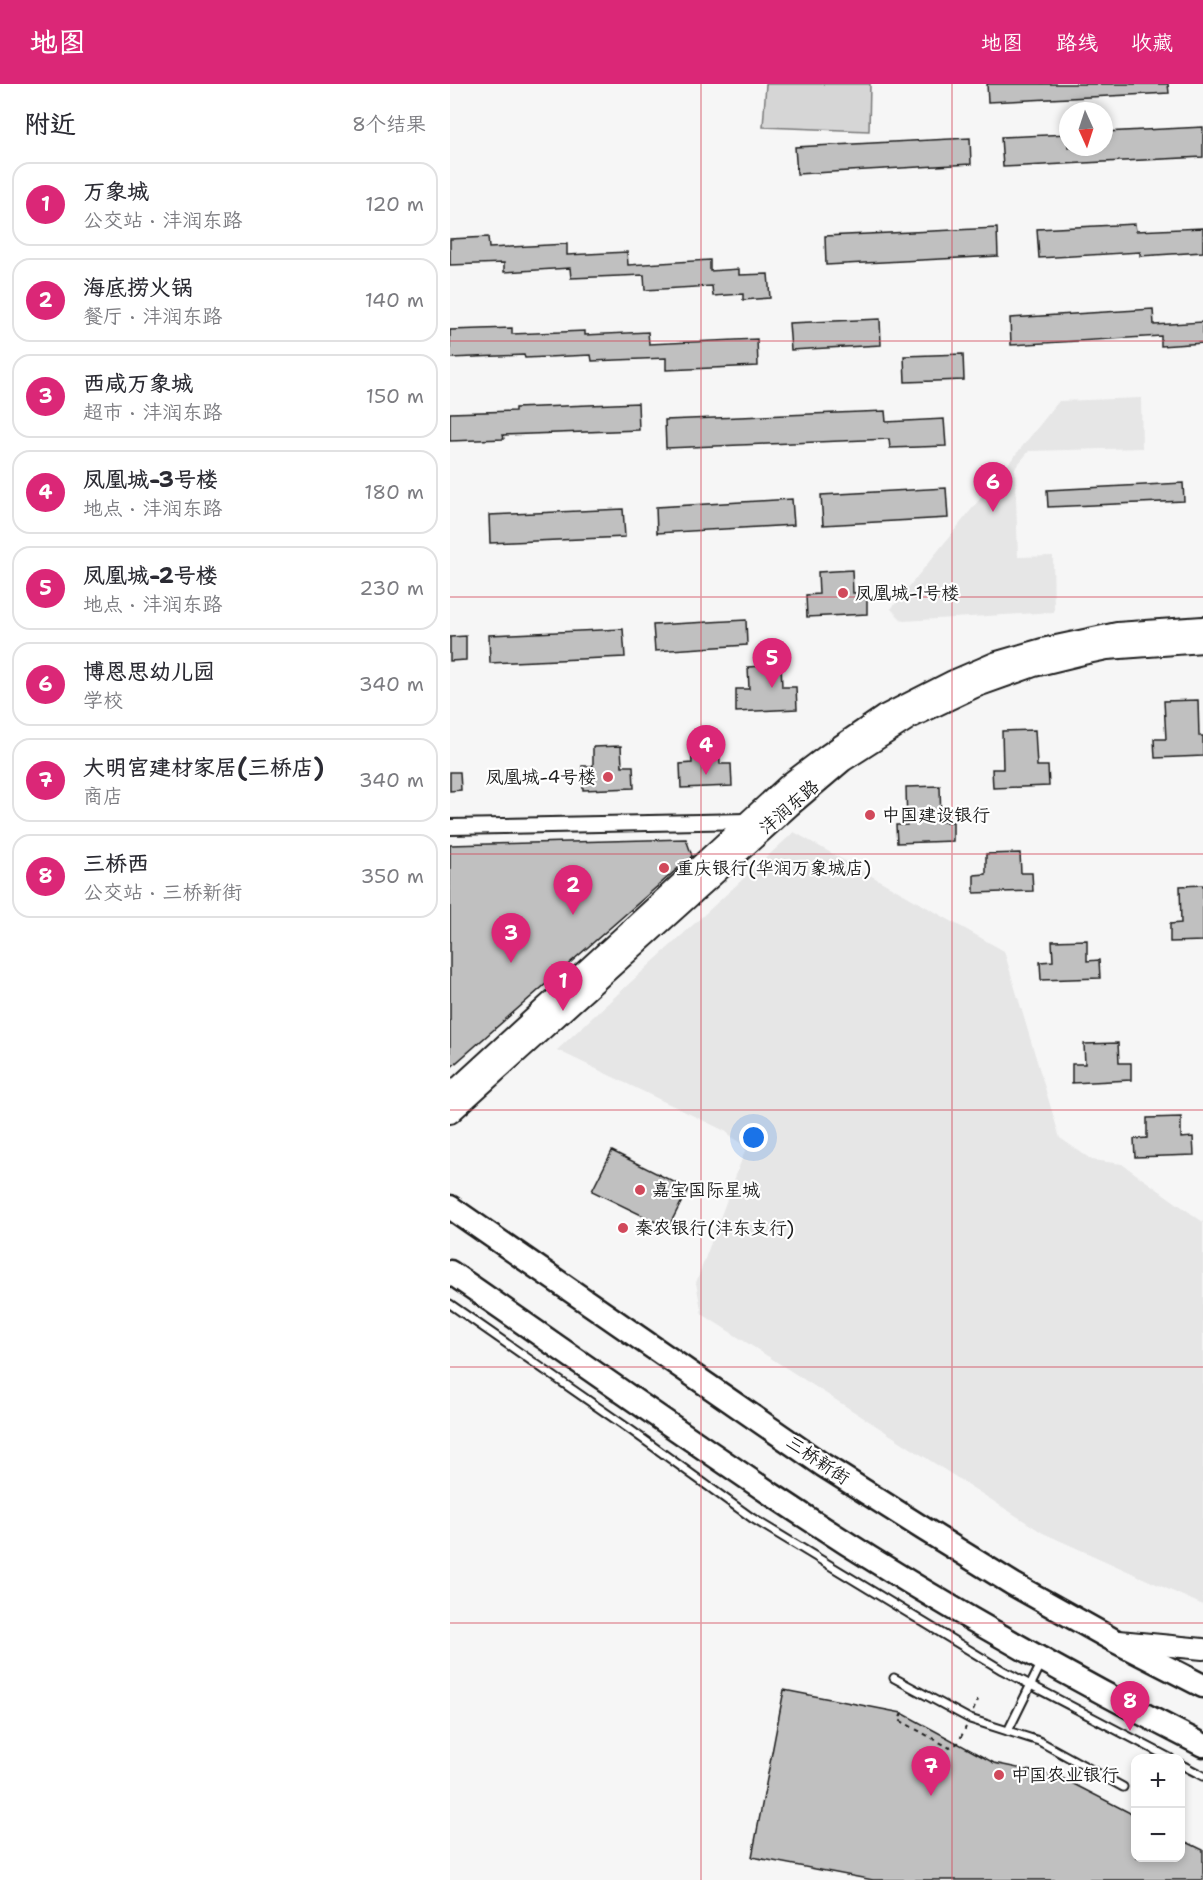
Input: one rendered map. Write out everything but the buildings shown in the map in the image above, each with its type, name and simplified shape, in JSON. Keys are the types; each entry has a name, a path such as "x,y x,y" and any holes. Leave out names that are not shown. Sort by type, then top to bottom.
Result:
{"main road":[{"name":"三桥新街","path":"450,1207 823,1465 1013,1584 1115,1641 1203,1686"},
{"path":"450,1272 772,1495 934,1596 1043,1660 1203,1745"}],"street":[{"name":"沣润东路","path":"450,1095 790,783 884,716 953,681 997,662 1042,649 1117,633 1203,627"},
{"name":"沣润东路","path":"450,1113 790,806 843,761 910,718 975,687 1034,666 1107,649 1203,642"},
{"path":"450,827 748,821"},
{"path":"1115,1641 1203,1649"}],"lane":[{"path":"450,1304 752,1518 1002,1670 1162,1754"},
{"path":"1008,1731 1043,1660"},
{"path":"894,1678 970,1719 1039,1741 1123,1787"},
{"path":"1185,1767 1203,1776"}],"path":[{"path":"902,1713 899,1720 950,1748 958,1743 978,1700"}],"shaded area":[{"path":"766,84 870,84 869,131 763,127"},
{"path":"1141,398 1142,448 1029,451 1015,468 1018,557 1053,556 1054,612 903,621 891,609 1059,401"},
{"path":"794,832 1004,951 1060,1138 1092,1160 1122,1164 1203,1222 1203,1605 1043,1533 702,1314 696,1283 746,1148 725,1131 557,1050"}],"place":[{"name":"博恩思幼儿园","path":"993,512"},
{"name":"凤凰城-1号楼","path":"843,593"},
{"name":"凤凰城-2号楼","path":"772,688"},
{"name":"凤凰城-3号楼","path":"706,775"},
{"name":"凤凰城-4号楼","path":"608,777"},
{"name":"中国建设银行","path":"870,815"},
{"name":"重庆银行(华润万象城店)","path":"664,868"},
{"name":"海底捞火锅","path":"573,915"},
{"name":"西咸万象城","path":"511,963"},
{"name":"万象城","path":"563,1011"},
{"name":"嘉宝国际星城","path":"640,1190"},
{"name":"秦农银行(沣东支行)","path":"623,1228"},
{"name":"三桥西","path":"1130,1731"},
{"name":"中国农业银行","path":"999,1775"},
{"name":"大明宫建材家居(三桥店)","path":"931,1796"}]}
